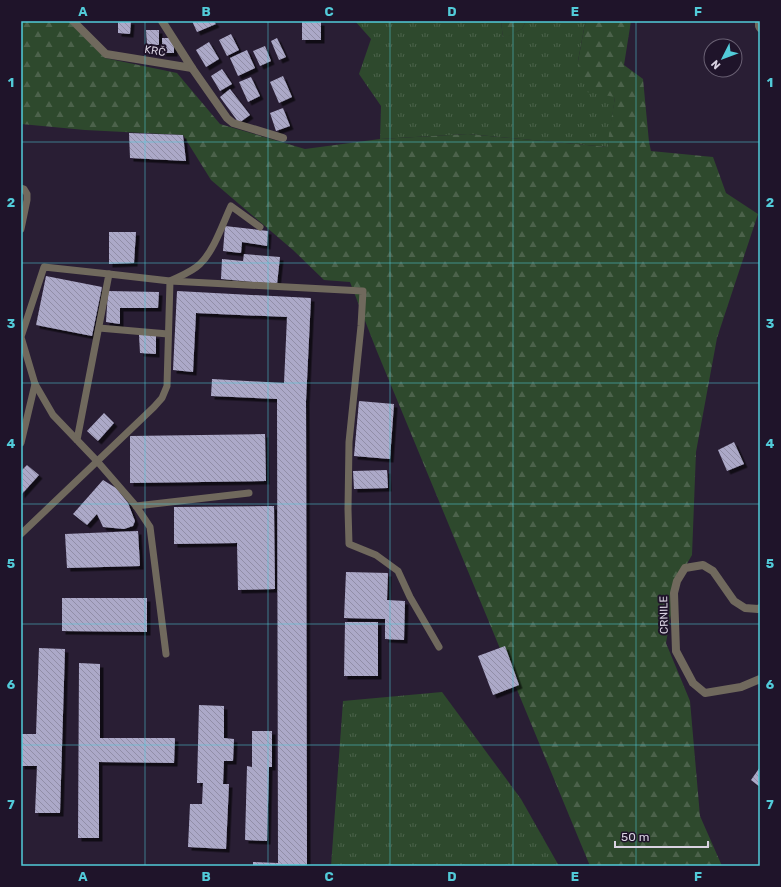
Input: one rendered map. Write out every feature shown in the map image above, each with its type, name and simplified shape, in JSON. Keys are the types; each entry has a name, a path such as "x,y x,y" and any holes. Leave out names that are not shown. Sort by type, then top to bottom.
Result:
{"street":[{"name":"KRČ","path":"73,21 106,54 192,68"},
{"name":"KRČ","path":"162,21 192,68"},
{"path":"759,21 760,28"},
{"path":"192,68 227,118 233,123 283,138"},
{"name":"CRNILE","path":"760,608 745,608 734,601 713,571 703,565 685,568 677,581 674,593 676,651 693,683 705,693 741,686 760,679"}],"lane":[{"path":"21,188 24,189 27,194 27,200 21,229"},
{"path":"170,281 191,271 210,253 231,206 260,227"},
{"path":"166,654 150,527 136,506 97,461 53,415 35,384 21,337 44,267 170,281 362,292 361,326 348,442 349,544 376,555 398,571 410,597 439,647"},
{"path":"77,440 109,274"},
{"path":"21,534 162,398 167,386 170,281"},
{"path":"99,328 168,334"},
{"path":"21,443 35,384"},
{"path":"136,506 249,493"}],"green space":[{"path":"21,21 68,21 105,58 177,73 220,124 305,149 380,139 468,134 608,147 615,97 587,92 578,61 586,21 631,21 624,65 643,79 651,151 713,157 726,193 758,214 717,338 696,452 692,555 677,581 666,643 690,701 700,816 722,866 590,866 376,349 350,282 324,280 293,250 211,180 183,135 85,130 21,124"},
{"path":"355,21 501,21 503,38 522,29 526,21 586,21 578,61 615,97 608,147 468,134 380,139 381,106 359,74 371,39"},
{"path":"501,21 526,21 522,29 503,39"},
{"path":"442,692 521,799 559,866 331,866 343,701"}],"building":[{"path":"118,21 131,21 130,34 118,33"},
{"path":"192,21 214,21 216,24 197,32"},
{"path":"302,22 321,22 321,40 302,40"},
{"path":"146,30 159,30 159,45 147,45"},
{"path":"231,34 239,50 227,56 219,40"},
{"path":"162,38 169,38 174,46 174,53 162,53"},
{"path":"277,38 286,57 279,60 271,41"},
{"path":"209,42 219,59 206,67 196,50"},
{"path":"265,46 271,61 260,66 253,51"},
{"path":"247,50 255,68 238,76 230,58"},
{"path":"222,69 232,84 220,91 211,76"},
{"path":"283,76 292,97 279,103 270,82"},
{"path":"251,77 260,96 248,102 239,82"},
{"path":"230,89 250,115 239,123 220,97"},
{"path":"283,108 290,126 276,131 270,113"},
{"path":"129,133 183,135 186,161 130,158"},
{"path":"225,226 268,231 267,246 242,242 241,253 223,251"},
{"path":"109,232 136,232 134,263 109,264"},
{"path":"244,254 280,257 277,284 221,279 222,259 243,261"},
{"path":"46,276 102,287 92,336 36,325"},
{"path":"108,291 159,292 158,308 120,308 120,324 106,322"},
{"path":"177,291 311,298 306,401 307,866 253,866 253,862 278,863 277,399 211,396 212,379 284,383 287,317 196,313 193,372 173,370"},
{"path":"139,335 156,335 156,354 140,353"},
{"path":"359,401 394,404 390,459 354,456"},
{"path":"104,413 114,423 98,441 87,431"},
{"path":"265,434 266,481 130,483 130,436"},
{"path":"734,442 744,464 727,471 718,450"},
{"path":"27,465 39,475 21,495 21,471"},
{"path":"387,470 388,488 354,489 353,471"},
{"path":"103,480 116,488 128,503 135,521 133,526 124,529 103,527 97,514 87,525 73,514"},
{"path":"274,506 275,589 238,590 237,543 174,544 174,507"},
{"path":"138,531 140,566 67,568 65,534"},
{"path":"346,572 388,573 387,600 405,601 404,640 385,639 385,619 344,618"},
{"path":"62,598 147,598 147,632 62,631"},
{"path":"345,622 378,622 378,676 344,676"},
{"path":"505,646 519,685 493,695 478,656"},
{"path":"39,648 65,649 60,813 35,813 37,766 21,766 21,734 36,734"},
{"path":"79,663 100,664 100,738 175,738 174,763 99,762 99,838 78,838"},
{"path":"199,705 224,706 224,738 234,739 233,761 224,761 223,784 229,784 226,849 188,847 190,804 202,804 203,783 197,783"},
{"path":"252,731 272,731 272,767 269,767 267,841 245,840 247,766 252,767"},
{"path":"760,767 760,787 751,780"}]}
